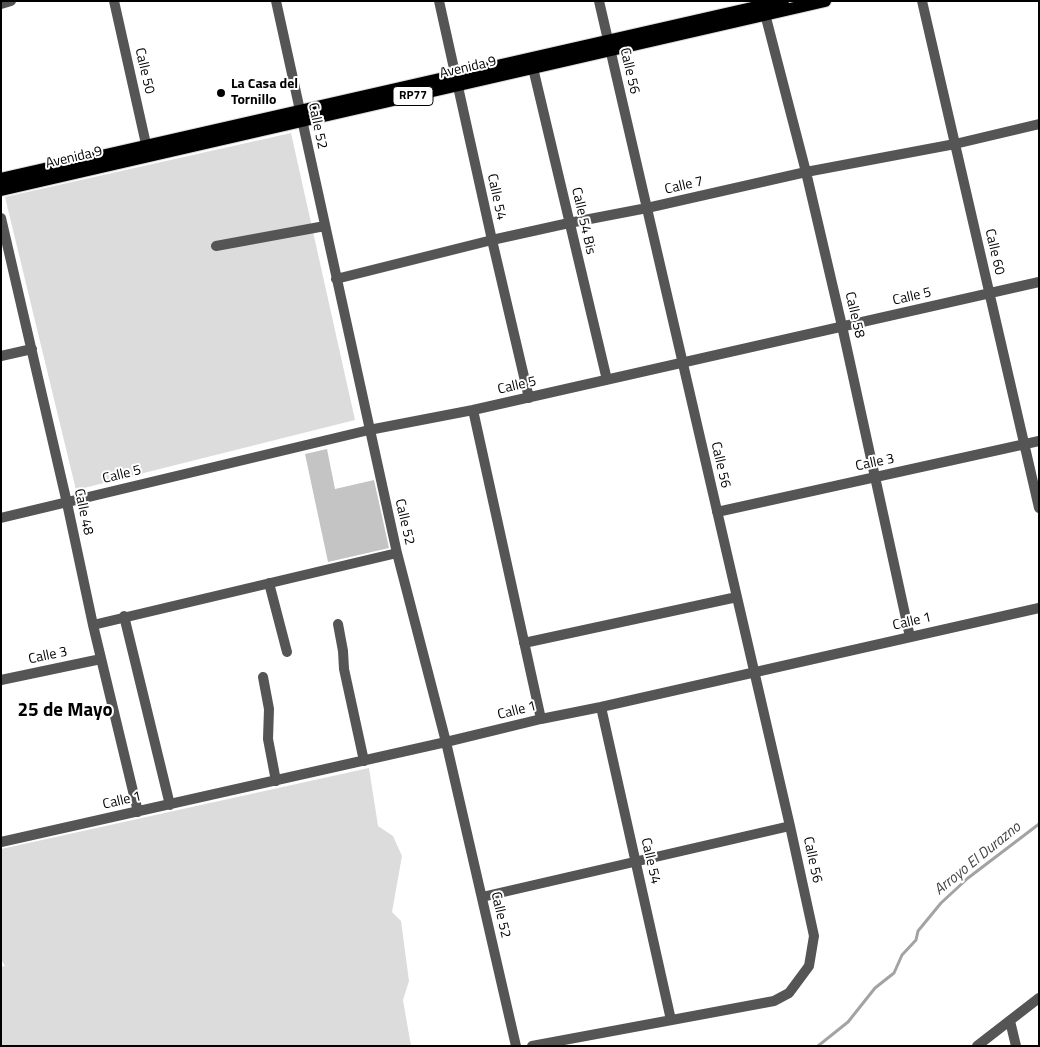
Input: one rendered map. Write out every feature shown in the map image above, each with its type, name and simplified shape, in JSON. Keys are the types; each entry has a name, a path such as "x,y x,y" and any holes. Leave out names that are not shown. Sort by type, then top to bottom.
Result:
{"main road":[{"name":"Avenida 9","path":"1,190 148,151 610,46 782,1"},
{"name":"Avenida 9","path":"764,7 825,1"},
{"name":"Avenida 9","path":"457,81 533,68 610,46"},
{"name":"Avenida 9","path":"1,179 148,151"}],"street":[{"path":"1,4 11,1"},
{"name":"Calle 50","path":"114,1 148,151"},
{"name":"Calle 52","path":"276,1 397,553 446,742 516,1046"},
{"name":"Calle 54","path":"439,1 529,398"},
{"name":"Calle 56","path":"599,1 814,936 809,966 789,993 774,1001 671,1020"},
{"name":"Calle 60","path":"922,1 1039,508"},
{"name":"Calle 58","path":"764,7 806,172 842,326 910,637"},
{"name":"Calle 54 Bis","path":"533,68 607,380"},
{"name":"Calle 7","path":"336,280 492,240 647,208 806,172 955,144 1039,124"},
{"name":"Calle 48","path":"1,218 67,503 93,625 138,812"},
{"path":"216,246 325,226"},
{"name":"Calle 5","path":"1,518 369,430 529,398 1039,282"},
{"path":"1,356 32,349"},
{"path":"473,410 541,719"},
{"name":"Calle 3","path":"717,512 1039,441"},
{"path":"93,625 124,616 397,553"},
{"path":"269,584 287,652"},
{"path":"524,643 737,597"},
{"name":"Calle 1","path":"1,842 1039,608"},
{"path":"124,616 170,805"},
{"path":"338,624 344,669 364,761"},
{"name":"Calle 3","path":"1,680 101,659"},
{"path":"263,678 269,709 268,739 276,781"},
{"name":"Calle 54","path":"601,707 671,1020"},
{"path":"482,897 790,826"},
{"path":"977,1046 1039,998"},
{"path":"532,1046 671,1020"},
{"path":"1010,1022 1016,1046"}],"shaded area":[{"path":"291,133 355,420 76,490 5,197"},
{"path":"369,768 378,826 393,836 402,856 392,912 401,921 409,981 403,1000 411,1046 1,1046 1,967 5,966 1,959 1,849"}],"building":[{"path":"327,449 335,489 374,480 389,548 328,562 305,454"}],"waterway":[{"name":"Arroyo El Durazno","path":"818,1046 848,1022 875,988 894,973 902,955 916,940 918,931 941,903 968,878 1039,824"}],"place":[{"name":"La Casa del Tornillo","path":"221,93"}],"district":[{"name":"25 de Mayo","path":"65,711"}]}
